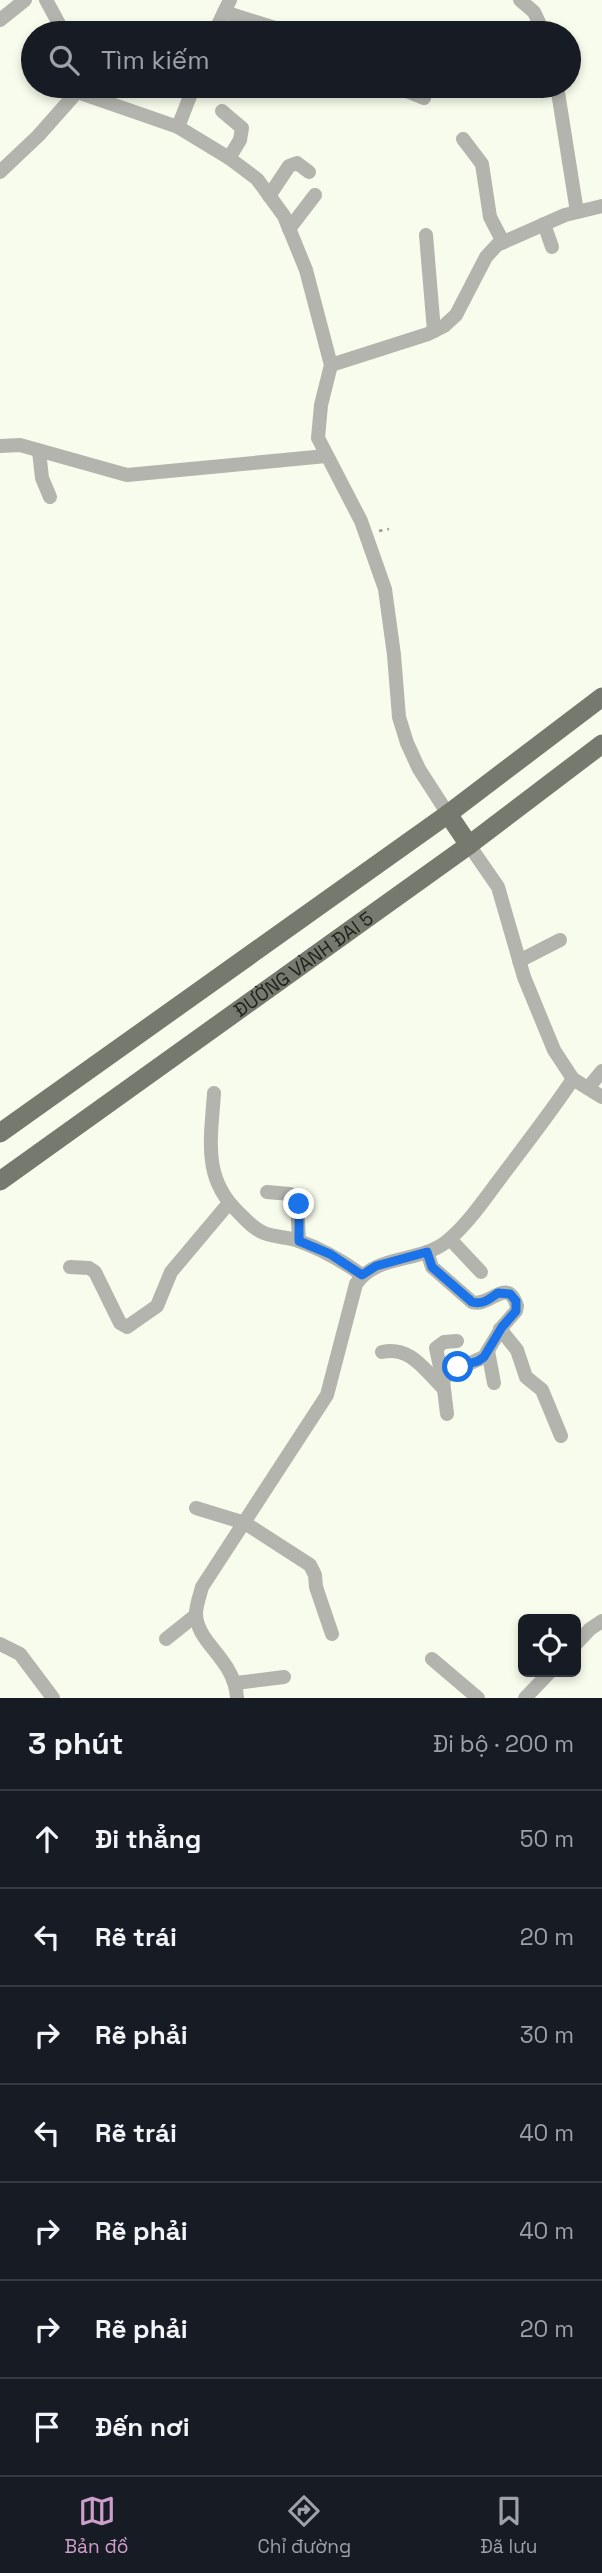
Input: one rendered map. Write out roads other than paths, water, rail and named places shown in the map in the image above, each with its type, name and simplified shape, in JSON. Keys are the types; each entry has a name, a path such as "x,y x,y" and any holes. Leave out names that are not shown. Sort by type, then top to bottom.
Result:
{"main road":[{"name":"ĐƯỜNG VÀNH ĐAI 5","path":"0,1133 449,814 602,697"},
{"name":"ĐƯỜNG VÀNH ĐAI 5","path":"0,1181 469,845 602,744"},
{"path":"449,814 469,845"}],"street":[{"path":"0,20 25,0"},
{"path":"46,0 57,21"},
{"path":"520,0 534,12 538,21"},
{"path":"227,6 263,21"},
{"path":"0,172 38,136 69,98"},
{"path":"100,98 178,127 229,158 257,179 284,216 306,270 331,365 321,405 318,438 361,521 385,589 399,718 407,743 419,769 449,814"},
{"path":"178,127 189,98"},
{"path":"559,98 577,212"},
{"path":"222,111 242,128 240,140 229,158"},
{"path":"463,139 482,164 491,217 503,242"},
{"path":"269,196 289,166 297,163 309,172"},
{"path":"289,229 315,195"},
{"path":"331,365 444,326 456,315 486,257 503,242 577,212 602,206"},
{"path":"544,224 552,247"},
{"path":"426,235 434,331"},
{"path":"0,446 20,445 127,475 326,456"},
{"path":"39,451 42,478 50,497"},
{"path":"469,845 498,887 519,961 554,1051 573,1079 597,1092 602,1071"},
{"path":"519,961 560,940"},
{"path":"237,1698 236,1683 231,1671 200,1629 196,1615 202,1587 327,1395 352,1297 362,1275 376,1266 438,1248 450,1239 468,1221 573,1079"},
{"path":"214,1093 211,1165 216,1181 229,1203 255,1229 265,1234 299,1241 330,1254 362,1275"},
{"path":"267,1192 290,1194 297,1198 299,1241"},
{"path":"70,1267 89,1268 95,1272 120,1323 127,1327 157,1306 171,1272 229,1203"},
{"path":"450,1239 481,1272"},
{"path":"427,1252 432,1267 472,1302 485,1302 498,1293 510,1294 516,1301 516,1311 500,1329 488,1351 478,1361 448,1373 443,1384"},
{"path":"500,1329 517,1350 526,1377 542,1390 561,1436"},
{"path":"447,1414 436,1348 444,1342 457,1341"},
{"path":"382,1352 395,1349 407,1353 443,1384"},
{"path":"488,1351 494,1382"},
{"path":"196,1508 244,1523 310,1565 332,1634"},
{"path":"166,1639 196,1615"},
{"path":"581,1639 602,1621"},
{"path":"0,1644 20,1654 53,1698"},
{"path":"432,1659 478,1698"},
{"path":"236,1683 284,1677"},
{"path":"525,1698 545,1677"}]}
